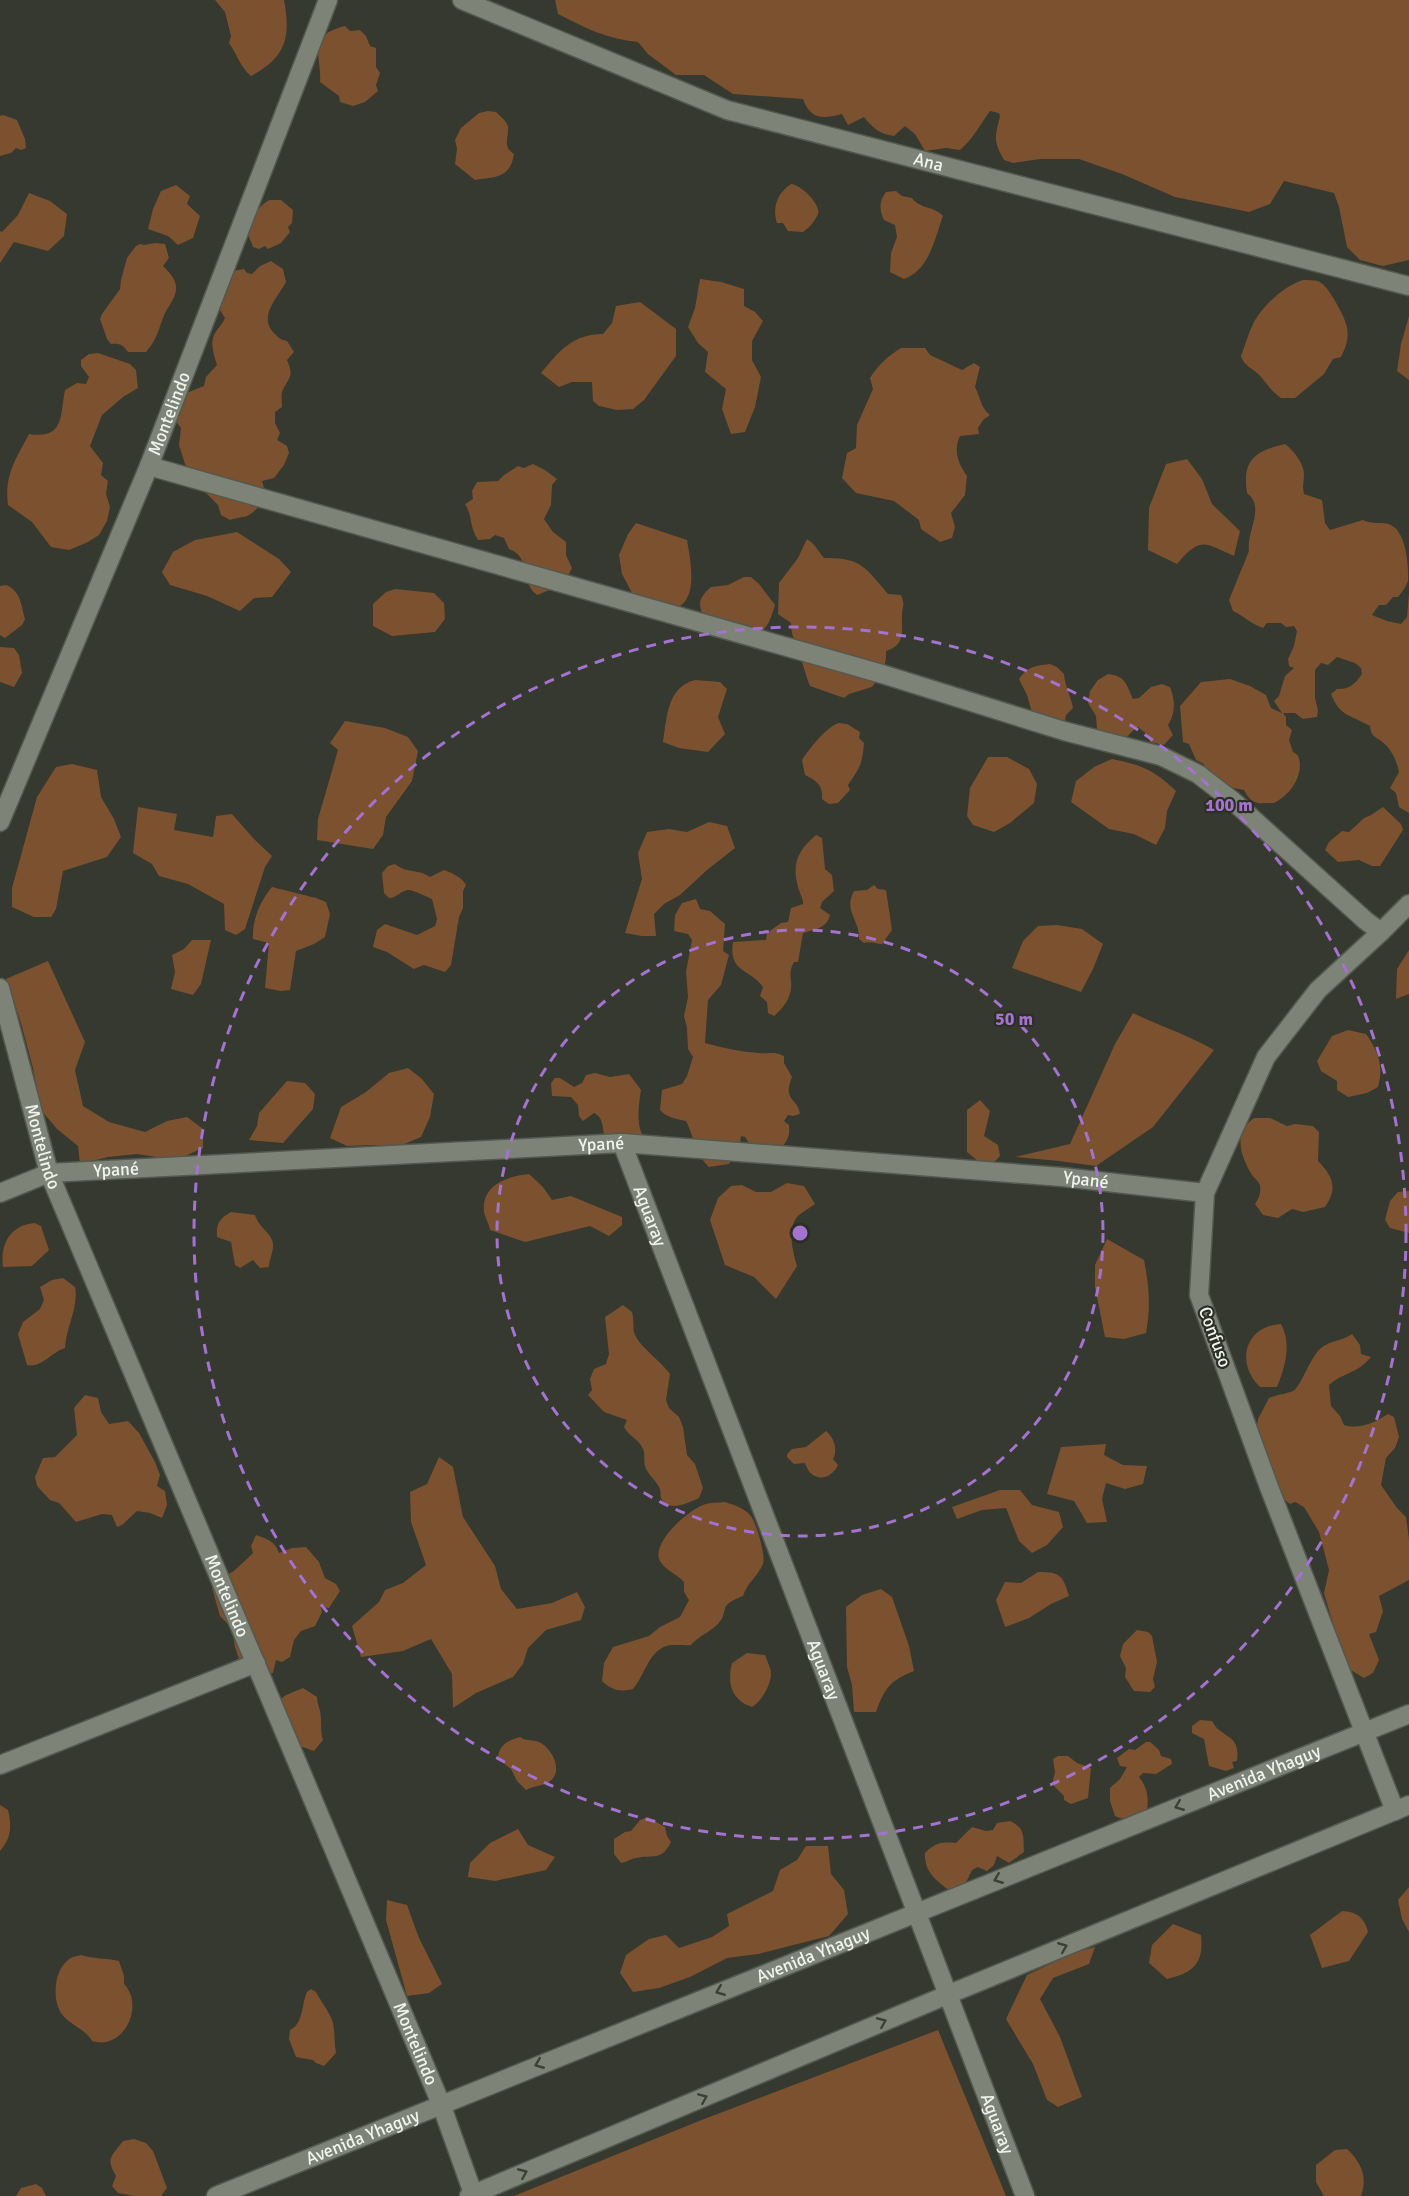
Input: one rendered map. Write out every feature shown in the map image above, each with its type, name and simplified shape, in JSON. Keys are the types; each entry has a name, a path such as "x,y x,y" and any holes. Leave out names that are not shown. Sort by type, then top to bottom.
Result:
{"street":[{"name":"Montelindo","path":"0,822 150,466 328,0"},
{"name":"Ana","path":"462,0 727,110 1409,286"},
{"path":"150,466 882,674 1065,731 1161,756 1198,774 1233,801 1381,932"},
{"name":"Confuso","path":"1402,1808 1365,1731 1269,1487 1199,1295 1205,1193 1266,1057 1318,990 1409,904"},
{"name":"Montelindo","path":"0,988 49,1173 441,2104 472,2195"},
{"name":"Ypané","path":"0,1193 49,1173 622,1143 1062,1177 1205,1193"},
{"name":"Aguaray","path":"622,1143 1025,2196"},
{"path":"0,1766 256,1663"},
{"name":"Avenida Yhaguy","path":"216,2196 1409,1714"},
{"path":"472,2195 947,1995 1402,1808"}],"shaded area":[{"path":"215,0 284,0 287,25 283,45 279,54 272,61 251,76 241,65 229,43 231,36 225,12"},
{"path":"555,0 1409,0 1409,260 1383,266 1360,260 1347,247 1334,193 1284,181 1270,204 1249,212 1175,197 1122,174 1079,159 1040,159 1013,163 1004,160 998,148 996,134 1000,116 999,113 990,111 973,137 960,150 946,148 925,151 915,134 905,126 894,136 884,134 864,117 848,125 842,114 829,117 818,116 810,111 803,99 733,94 704,75 676,75 648,54 638,42 596,32 558,14"},
{"path":"345,26 350,31 360,30 366,36 370,46 376,48 376,67 380,73 376,85 378,91 365,102 353,106 340,102 339,96 320,82 318,48 320,41 324,35"},
{"path":"496,112 506,123 508,127 507,145 514,154 505,172 495,177 475,180 455,164 457,149 455,140 461,128 479,113"},
{"path":"0,116 17,120 25,139 26,148 21,150 16,148 11,153 0,156"},
{"path":"791,184 809,196 818,210 814,222 803,232 788,231 783,223 777,223 775,212 777,201 782,192"},
{"path":"176,185 190,196 187,204 200,216 193,238 178,245 168,236 148,229 161,191"},
{"path":"896,191 943,216 926,261 913,275 904,279 890,272 891,253 897,237 895,225 884,220 881,213 881,202 886,192"},
{"path":"29,193 50,201 67,214 64,236 48,251 14,242 0,263 0,231 2,232 18,215"},
{"path":"269,200 281,200 293,210 292,223 288,227 290,232 281,243 268,249 265,246 259,249 253,247 248,228 254,214"},
{"path":"165,244 169,258 163,266 174,280 175,294 156,337 146,352 128,352 121,345 111,344 100,319 120,289 127,258 136,246"},
{"path":"271,261 283,269 286,282 270,308 268,321 275,334 287,341 294,352 287,360 291,374 282,392 282,407 275,412 275,423 280,433 277,440 287,446 289,453 284,465 274,478 262,481 264,496 257,508 247,516 230,520 221,515 218,505 203,490 185,464 179,445 181,428 175,420 181,395 204,386 206,377 217,365 212,342 225,318 218,307 223,301 223,273 244,269 247,273 252,274 260,266"},
{"path":"700,279 744,289 744,306 755,312 763,321 752,341 752,360 761,377 755,407 745,432 731,434 722,409 726,389 705,372 708,352 698,343 688,327 695,308"},
{"path":"1303,280 1318,281 1329,291 1345,320 1347,340 1341,357 1333,359 1324,374 1295,398 1281,398 1259,374 1245,363 1241,356 1251,328 1262,310 1281,292"},
{"path":"640,302 676,329 676,356 644,400 633,409 617,410 599,406 593,401 592,382 572,382 559,387 541,373 568,345 583,337 603,334 612,323 616,306"},
{"path":"1409,316 1409,380 1397,371 1401,344"},
{"path":"901,348 925,348 930,355 962,370 974,363 980,367 975,387 982,406 990,415 978,428 979,434 960,436 958,441 958,456 967,476 965,495 951,513 955,527 952,538 940,542 921,529 919,520 894,501 856,493 842,478 847,453 856,448 857,425 873,389 870,378 884,361"},
{"path":"98,353 130,364 136,370 138,388 123,397 102,415 90,446 103,463 101,475 108,481 106,494 110,507 107,521 99,535 88,542 69,550 51,547 32,522 8,505 9,476 29,434 41,435 55,429 61,416 65,390 77,383 86,384 89,377 81,366 81,360 89,354"},
{"path":"1285,444 1295,453 1302,466 1304,494 1322,500 1325,523 1330,530 1363,520 1384,523 1396,529 1406,550 1408,581 1404,589 1398,597 1393,597 1386,605 1379,605 1372,615 1401,624 1407,617 1409,593 1409,813 1399,807 1396,793 1390,788 1399,772 1391,751 1373,735 1370,726 1342,711 1334,702 1331,694 1337,689 1351,686 1362,674 1361,668 1355,663 1337,657 1328,665 1321,663 1315,670 1317,717 1303,719 1295,713 1283,713 1286,717 1286,725 1292,730 1289,740 1300,764 1293,787 1274,803 1253,801 1244,790 1214,781 1204,764 1196,760 1189,744 1183,742 1180,706 1201,682 1230,679 1250,686 1266,695 1271,708 1282,713 1274,701 1279,696 1285,676 1294,668 1289,666 1288,659 1297,631 1294,626 1286,627 1281,623 1267,623 1263,628 1233,611 1229,600 1249,551 1255,513 1255,506 1247,493 1246,473 1258,454"},
{"path":"1187,459 1202,479 1212,504 1240,531 1234,556 1209,545 1203,545 1192,549 1177,564 1148,550 1149,508 1166,464"},
{"path":"533,464 557,479 552,485 551,505 544,519 553,532 566,542 566,555 572,568 564,584 537,595 529,584 521,558 509,549 504,538 495,535 490,539 478,540 465,504 473,499 472,491 477,482 498,481 518,466 524,468"},
{"path":"636,523 687,540 690,556 691,585 686,600 674,610 650,619 638,614 632,593 622,574 619,555 628,534"},
{"path":"237,532 279,559 291,572 272,597 254,598 240,611 207,596 170,585 162,572 173,552 195,540"},
{"path":"807,539 824,558 847,560 862,566 888,594 901,595 903,601 902,636 897,645 886,651 886,661 881,674 872,687 849,694 844,698 810,686 792,635 791,623 778,614 779,583 798,558"},
{"path":"744,577 751,577 759,584 775,605 768,624 752,637 713,629 700,608 702,598 711,587 728,585"},
{"path":"6,585 18,595 25,619 22,625 5,638 0,635 0,586"},
{"path":"395,589 434,593 444,603 445,619 435,632 392,636 373,626 373,604 386,592"},
{"path":"0,647 14,648 19,655 22,673 14,687 0,682"},
{"path":"1050,664 1064,674 1073,708 1066,715 1064,726 1034,713 1019,679 1032,667"},
{"path":"1108,674 1122,679 1133,699 1139,698 1151,687 1162,684 1170,687 1174,706 1168,725 1173,735 1164,745 1150,742 1148,735 1138,727 1121,742 1114,734 1097,730 1096,716 1088,703 1090,691 1098,680"},
{"path":"695,680 720,682 727,689 718,717 725,734 708,752 679,748 663,742 670,704 674,696 679,689"},
{"path":"345,721 385,728 408,737 418,751 412,781 386,817 383,835 373,849 317,840 318,819 338,750 330,743"},
{"path":"839,723 847,724 860,732 859,738 864,743 860,766 848,785 850,790 838,803 829,804 822,799 818,784 805,775 802,760 824,733"},
{"path":"988,757 1007,757 1029,769 1037,784 1034,803 1010,823 994,832 973,825 967,816 970,788"},
{"path":"1112,759 1147,769 1176,791 1167,811 1165,828 1156,845 1134,834 1109,829 1071,802 1076,781 1094,767"},
{"path":"72,764 97,770 101,797 121,837 107,857 63,871 56,909 51,917 34,917 12,907 12,888 37,797 56,767"},
{"path":"138,807 177,814 174,830 213,837 216,816 232,814 272,856 265,867 245,929 236,935 225,930 224,904 188,884 159,876 152,864 133,853"},
{"path":"1383,807 1401,824 1403,830 1380,866 1372,866 1359,860 1338,862 1325,850 1329,842 1342,831 1349,832 1364,818"},
{"path":"709,822 727,826 735,848 654,914 656,936 625,933 642,879 638,853 647,832 669,829 687,832"},
{"path":"816,835 822,838 825,869 832,875 834,891 822,902 820,908 830,915 823,926 803,933 798,962 794,962 791,969 789,996 774,1016 768,1013 767,1002 760,996 763,987 734,960 733,942 766,940 767,933 781,923 788,922 791,908 803,904 797,881 797,859 804,847"},
{"path":"395,864 403,869 430,877 444,870 459,878 466,885 463,891 463,908 459,917 451,965 445,972 424,965 414,969 387,952 373,947 377,930 385,924 417,935 435,926 437,919 432,899 410,890 392,898 384,893 382,873 388,866"},
{"path":"874,885 878,889 886,890 892,930 882,944 864,943 859,939 850,904 854,891 867,890"},
{"path":"272,887 326,902 330,914 325,937 296,951 290,990 265,988 269,943 253,939 258,911"},
{"path":"696,899 700,909 710,911 725,924 723,951 729,955 721,985 708,1000 705,1043 739,1051 774,1053 784,1056 784,1063 792,1077 789,1085 790,1095 800,1114 788,1115 784,1121 789,1125 789,1132 781,1148 750,1145 745,1137 741,1136 740,1144 729,1164 709,1167 698,1151 686,1121 668,1116 660,1110 662,1090 682,1084 693,1057 688,1049 684,1016 688,997 686,972 692,940 688,934 674,931 675,915 682,903"},
{"path":"1057,925 1082,929 1103,944 1081,992 1012,968 1023,941 1038,926"},
{"path":"192,940 211,940 201,984 193,995 171,989 175,972 172,955 184,949"},
{"path":"1409,950 1409,994 1396,999 1397,969"},
{"path":"48,961 85,1042 75,1070 83,1106 109,1122 145,1132 167,1121 187,1117 203,1129 203,1148 176,1160 137,1154 108,1157 80,1164 78,1146 57,1129 41,1110 21,1023 6,979"},
{"path":"1133,1013 1214,1050 1153,1127 1096,1166 1015,1157 1070,1144 1115,1044"},
{"path":"1348,1030 1366,1034 1374,1046 1380,1065 1380,1079 1378,1087 1367,1093 1348,1097 1337,1090 1337,1081 1321,1071 1317,1061 1332,1036"},
{"path":"408,1068 422,1079 434,1094 430,1117 421,1137 397,1147 347,1146 330,1138 341,1107 366,1092 389,1073"},
{"path":"595,1073 610,1077 629,1074 641,1090 639,1118 642,1134 637,1154 627,1156 607,1139 598,1115 594,1113 583,1121 579,1116 578,1105 571,1097 552,1096 551,1083 555,1078 560,1078 574,1087 582,1083 586,1075"},
{"path":"287,1081 305,1083 315,1094 313,1109 283,1143 249,1140 257,1126 259,1113"},
{"path":"980,1100 990,1111 984,1136 998,1145 1000,1156 993,1163 978,1161 967,1152 967,1110"},
{"path":"1254,1118 1270,1118 1287,1126 1295,1124 1313,1126 1319,1132 1318,1161 1332,1183 1332,1194 1325,1207 1303,1212 1292,1209 1278,1218 1263,1215 1255,1204 1260,1193 1259,1184 1248,1168 1241,1145 1243,1131"},
{"path":"529,1174 543,1187 552,1200 571,1196 622,1217 622,1225 609,1236 590,1226 525,1242 490,1230 484,1212 484,1203 491,1189 505,1180"},
{"path":"787,1183 804,1186 815,1204 795,1220 792,1240 797,1266 776,1299 754,1277 725,1265 710,1220 718,1198 731,1186 742,1185 756,1192 771,1192"},
{"path":"1409,1191 1409,1233 1390,1228 1385,1220 1390,1201 1398,1192"},
{"path":"231,1212 255,1215 272,1239 273,1248 269,1267 260,1268 253,1260 240,1268 235,1265 231,1242 217,1237 219,1222"},
{"path":"35,1223 41,1226 49,1250 32,1266 3,1267 3,1250 9,1237 19,1227"},
{"path":"1107,1239 1144,1260 1149,1296 1146,1333 1124,1339 1105,1337 1095,1287 1095,1265"},
{"path":"63,1278 75,1287 76,1295 65,1348 42,1362 27,1365 18,1334 23,1322 40,1309 44,1300 40,1287 52,1280"},
{"path":"623,1305 632,1312 636,1337 670,1374 666,1400 669,1408 679,1417 683,1427 687,1455 695,1464 703,1488 699,1498 684,1504 673,1506 664,1503 659,1486 646,1469 642,1447 624,1427 627,1420 604,1412 588,1395 592,1390 590,1379 594,1369 606,1364 609,1354 605,1317"},
{"path":"1281,1324 1287,1347 1283,1372 1277,1387 1260,1387 1248,1367 1246,1357 1248,1347 1252,1338 1259,1331"},
{"path":"1352,1334 1360,1345 1361,1354 1371,1357 1361,1367 1329,1385 1331,1406 1344,1425 1356,1427 1388,1414 1394,1417 1399,1437 1395,1448 1386,1458 1381,1485 1406,1517 1409,1539 1409,1580 1379,1596 1383,1611 1376,1632 1369,1634 1379,1660 1373,1673 1364,1678 1349,1669 1336,1644 1334,1627 1324,1593 1329,1570 1319,1532 1304,1507 1295,1502 1290,1504 1269,1487 1255,1441 1258,1419 1269,1398 1293,1391 1321,1348"},
{"path":"85,1395 98,1398 101,1412 109,1424 128,1421 139,1433 160,1475 157,1486 165,1491 167,1505 162,1518 137,1511 117,1527 112,1515 102,1514 76,1522 59,1503 50,1500 37,1486 35,1477 43,1458 55,1457 77,1435 74,1408"},
{"path":"826,1431 834,1444 833,1459 838,1465 830,1475 816,1476 805,1463 794,1464 787,1457 792,1449 806,1447"},
{"path":"1106,1444 1104,1455 1123,1465 1147,1466 1143,1484 1125,1489 1106,1483 1102,1499 1107,1522 1087,1523 1074,1501 1047,1494 1061,1447"},
{"path":"439,1457 453,1467 463,1517 495,1566 501,1589 517,1609 552,1603 577,1592 585,1607 581,1620 546,1630 528,1648 523,1664 513,1677 476,1693 453,1708 452,1674 431,1639 403,1651 361,1657 352,1626 379,1602 385,1590 403,1583 426,1565 411,1522 410,1492 427,1484"},
{"path":"1000,1490 1020,1490 1032,1505 1059,1512 1063,1527 1047,1545 1032,1553 1019,1541 1006,1508 982,1510 957,1519 952,1507"},
{"path":"725,1502 742,1509 752,1518 763,1554 764,1560 761,1568 743,1596 726,1606 718,1624 691,1645 669,1645 660,1649 651,1659 633,1689 613,1689 602,1681 604,1663 613,1647 649,1636 660,1627 680,1617 689,1600 684,1592 684,1582 660,1561 658,1554 666,1536 682,1519 699,1507 708,1503"},
{"path":"256,1535 273,1543 279,1553 292,1548 306,1547 319,1562 325,1578 336,1584 340,1591 329,1608 321,1607 322,1612 315,1626 301,1631 294,1640 290,1657 282,1662 276,1660 273,1673 267,1675 240,1662 232,1628 220,1616 212,1588 217,1580 234,1571 253,1553 251,1546"},
{"path":"1038,1572 1060,1576 1069,1596 1029,1618 1005,1627 996,1600 1005,1582 1021,1583"},
{"path":"881,1589 892,1597 909,1646 914,1671 889,1686 876,1712 854,1712 852,1685 847,1667 846,1607 862,1595"},
{"path":"1137,1630 1148,1632 1152,1636 1157,1662 1153,1679 1155,1687 1150,1692 1134,1691 1125,1677 1126,1668 1120,1656 1123,1644"},
{"path":"747,1653 765,1655 771,1672 765,1693 752,1707 735,1695 730,1677 732,1663"},
{"path":"303,1688 317,1697 320,1711 323,1740 314,1751 297,1745 270,1724 276,1704 290,1693"},
{"path":"1200,1720 1212,1721 1236,1745 1237,1761 1232,1762 1234,1768 1226,1771 1209,1766 1204,1739 1192,1733 1192,1726"},
{"path":"520,1737 539,1742 552,1754 556,1772 549,1782 526,1790 517,1781 511,1769 498,1759 498,1754 504,1744"},
{"path":"1146,1742 1150,1742 1159,1750 1161,1756 1171,1759 1172,1764 1156,1774 1143,1773 1139,1777 1147,1792 1147,1810 1132,1819 1115,1816 1110,1801 1110,1788 1120,1779 1127,1767 1120,1766 1117,1758 1129,1749 1135,1750"},
{"path":"1058,1756 1068,1756 1077,1763 1091,1768 1088,1798 1071,1804 1064,1800 1064,1796 1052,1784 1055,1772 1053,1759"},
{"path":"0,1805 8,1810 10,1827 8,1837 0,1851"},
{"path":"648,1817 665,1827 671,1842 660,1855 636,1858 621,1863 614,1854 614,1839 631,1831 640,1820"},
{"path":"1010,1821 1021,1830 1024,1852 1009,1863 997,1856 994,1865 987,1871 978,1867 972,1870 963,1889 950,1891 929,1870 925,1853 936,1845 956,1843 972,1827 986,1831 993,1830 997,1823"},
{"path":"518,1829 528,1845 555,1857 546,1870 495,1881 468,1877 470,1863 490,1843"},
{"path":"806,1846 828,1846 831,1874 844,1890 848,1914 829,1936 758,1954 727,1958 690,1977 659,1988 633,1992 620,1973 626,1955 649,1939 666,1935 679,1948 712,1937 729,1926 727,1914 773,1891 780,1870 797,1860"},
{"path":"1409,1887 1409,1932 1402,1919 1398,1900"},
{"path":"387,1900 407,1905 419,1938 442,1984 429,1993 407,1996 386,1920"},
{"path":"1342,1911 1359,1916 1368,1932 1349,1961 1322,1968 1310,1935"},
{"path":"1173,1924 1201,1935 1202,1945 1199,1960 1190,1970 1167,1979 1149,1963 1152,1945"},
{"path":"1095,1947 1089,1964 1053,1978 1040,1999 1060,2037 1082,2097 1058,2107 1047,2100 1033,2064 1006,2019 1027,1975 1073,1953"},
{"path":"81,1955 119,1961 124,1984 130,1993 132,2014 122,2033 113,2039 103,2042 92,2041 86,2033 64,2017 58,2007 56,1985 60,1971 69,1959"},
{"path":"311,1989 316,1992 328,2011 334,2026 336,2053 324,2066 313,2060 296,2057 289,2039 290,2030 298,2023 305,1997"},
{"path":"938,2030 1006,2196 514,2196 699,2121"},
{"path":"134,2139 146,2143 153,2151 167,2188 161,2196 134,2196 118,2193 112,2186 116,2176 111,2165 111,2157 123,2141"},
{"path":"1347,2149 1362,2170 1364,2182 1361,2196 1324,2196 1316,2182 1316,2165 1335,2150"},
{"path":"36,2184 42,2188 46,2196 16,2196 21,2188"}]}
